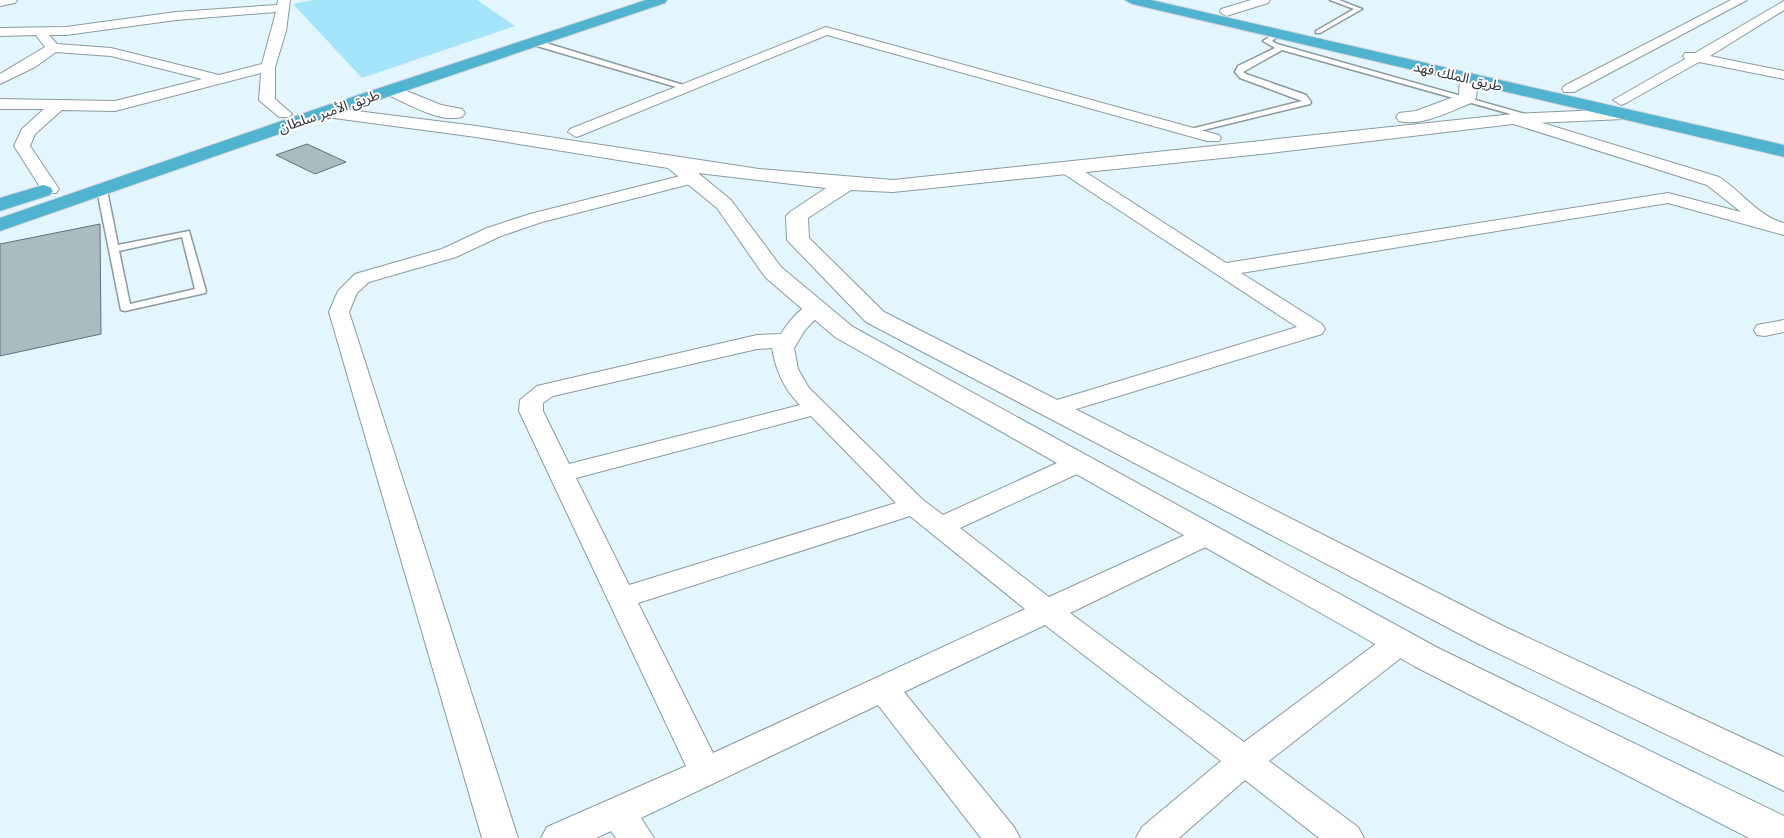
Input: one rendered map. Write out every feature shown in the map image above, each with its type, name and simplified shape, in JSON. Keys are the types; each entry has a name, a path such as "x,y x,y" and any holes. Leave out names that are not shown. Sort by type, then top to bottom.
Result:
{"highway":[{"name":"طريق الأمير سلطان","path":"0,204 284,114 629,0"},
{"name":"طريق الأمير سلطان","path":"0,225 325,112 660,0"},
{"name":"طريق الملك فهد","path":"1132,0 1279,41 1784,137"},
{"name":"طريق الملك فهد","path":"1173,0 1569,89 1622,107 1784,151"}],"street":[{"path":"0,2 11,0"},
{"path":"1226,12 1264,0"},
{"path":"1569,89 1735,1"},
{"path":"0,32 39,32 100,27 284,4 279,30 268,67 267,100 284,114"},
{"path":"392,90 436,109 855,176 893,186 1535,118 1622,107 1698,57 1784,5"},
{"path":"1763,17 1784,21"},
{"path":"576,132 826,31 1213,138 1228,151"},
{"path":"39,32 53,48"},
{"path":"1650,47 1784,75"},
{"path":"0,80 30,64 53,48 111,52 219,80"},
{"path":"0,104 115,106 268,67"},
{"path":"943,162 1213,138 1418,116 1468,98 1468,78"},
{"path":"50,189 22,146 28,132 58,105"},
{"path":"325,112 416,121 683,170 855,176"},
{"path":"1513,119 1713,181 1727,190 1766,224"},
{"path":"489,133 509,121"},
{"path":"1052,409 1314,329 1067,168"},
{"path":"683,170 724,204 773,272 844,332 1400,642 1784,836"},
{"path":"500,838 340,312 348,291 362,278 449,253 494,232 683,170"},
{"path":"855,176 797,216 798,240 875,318 1492,635 1780,769"},
{"path":"1221,270 1668,198 1784,230"},
{"path":"816,308 797,326 783,348 787,369 799,391 815,408 914,506 1243,762 1346,838"},
{"path":"706,772 531,411 532,400 545,390 757,342 789,340"},
{"path":"562,474 815,408"},
{"path":"940,527 1079,463"},
{"path":"621,598 914,506"},
{"path":"559,838 627,826 706,772 1208,535"},
{"path":"1154,838 1243,762 1400,642"},
{"path":"883,688 1002,838"}],"lane":[{"path":"1318,32 1359,10 1333,0"},
{"path":"1190,132 1307,102 1303,97 1243,76 1239,72 1240,68 1279,41 1535,118"},
{"path":"533,42 686,87"},
{"path":"102,190 113,249 125,308 201,291 186,233 113,249"}],"shaded area":[{"path":"313,0 477,0 515,26 362,78 293,4"}],"building":[{"path":"307,144 346,162 315,174 276,155"},
{"path":"100,224 101,334 0,356 0,244"}]}
